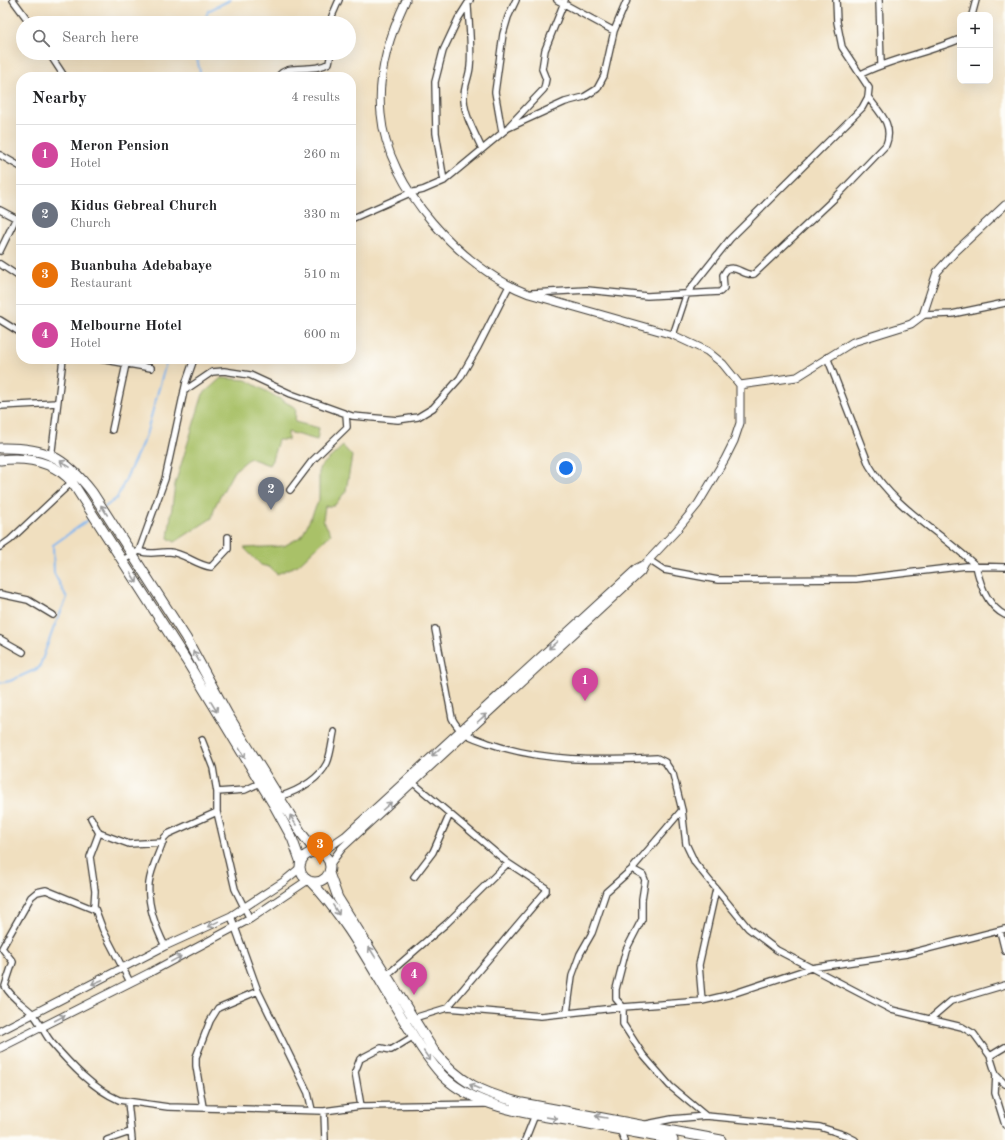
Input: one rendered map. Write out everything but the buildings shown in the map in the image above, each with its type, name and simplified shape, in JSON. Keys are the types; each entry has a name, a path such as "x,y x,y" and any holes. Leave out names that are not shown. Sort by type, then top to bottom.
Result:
{"highway":[{"path":"0,448 25,448 52,456 75,470 92,492 115,528 136,553 186,638 211,692 260,783 292,838 304,877 309,880 331,903 409,1019 449,1069 469,1084 504,1098 722,1140"},
{"path":"0,460 14,458 34,460 50,465 66,475 84,498 123,560 211,692"},
{"path":"225,717 302,834 318,853 325,856 330,864 329,873 338,898 387,975 409,1019 414,1036 434,1067 444,1077 463,1090 494,1104 535,1115 673,1140"},
{"path":"301,865 306,855 318,853"},
{"path":"309,880 322,880 329,873"}],"street":[{"path":"14,0 25,16"},
{"path":"332,16 340,0"},
{"path":"318,853 345,836 410,780 641,572 647,562 676,531 698,504 725,459 734,441 740,423 740,385 724,364 707,351 673,335 529,294 509,286 471,259 442,232 410,192 390,155 381,115 380,89 389,46 406,0"},
{"path":"502,132 495,92 503,34 508,17 516,0"},
{"path":"557,0 564,2 614,32"},
{"path":"356,217 410,192 423,190 444,181 508,128 565,102 584,97 597,89 604,76 614,32 627,0"},
{"path":"673,335 687,293 730,239 862,108 868,97 869,88 842,47 837,22 836,0"},
{"path":"879,0 881,64"},
{"path":"973,12 976,0"},
{"path":"508,128 544,89 546,79 542,69 545,50 564,2"},
{"path":"444,181 436,133 436,82 443,50 458,19 469,3"},
{"path":"469,3 471,47 470,69 465,85 464,100 468,120 482,148"},
{"path":"861,74 881,64 916,55 957,40"},
{"path":"54,60 61,72"},
{"path":"281,72 289,69 315,69 324,66 328,63 329,60"},
{"path":"529,294 587,290 647,296 722,291 724,288 724,271 730,268 739,269 746,274 754,274 838,195 886,145 890,136 889,128 868,97"},
{"path":"0,155 16,164"},
{"path":"923,315 937,272 955,252 1005,205"},
{"path":"0,210 16,218"},
{"path":"0,251 16,223"},
{"path":"0,264 16,275"},
{"path":"184,391 212,372 224,371 250,375 291,394 352,416 398,420 418,417 433,408 460,378 478,348 509,286"},
{"path":"740,385 797,377 853,342 910,324 923,315 952,314 1005,303"},
{"path":"0,320 16,330"},
{"path":"827,357 869,465 876,478 921,521 976,566 980,583 987,597 999,612 1005,615"},
{"path":"50,465 62,364"},
{"path":"112,430 126,364 151,368"},
{"path":"136,553 166,479 184,391 192,364"},
{"path":"0,406 57,403"},
{"path":"290,490 312,461 347,427 346,414"},
{"path":"0,547 10,540 80,476"},
{"path":"123,560 136,553 152,555 171,552 204,566 211,567 228,549 228,537"},
{"path":"647,562 664,570 718,580 856,579 976,566 1005,567"},
{"path":"0,594 28,600 53,615"},
{"path":"435,629 452,718 462,732 520,753 561,759 657,758 665,762 673,774 682,810 686,844 695,863 748,928 777,950 892,1010 962,1027 974,1034 990,1056 996,1075 995,1093 1005,1125"},
{"path":"0,639 22,652"},
{"path":"279,797 294,792 317,776 327,762 334,732"},
{"path":"202,740 213,768 217,792 217,812 235,889 243,908 250,919"},
{"path":"410,780 508,863 543,884 546,891 447,1008"},
{"path":"330,864 342,848 410,780"},
{"path":"217,792 245,790 260,783"},
{"path":"567,1013 572,976 580,954 592,934 606,892 632,869 682,810"},
{"path":"165,946 159,934 151,906 149,883 163,842 168,834 217,812"},
{"path":"414,877 433,852 450,814"},
{"path":"91,818 99,833 129,844 163,842"},
{"path":"99,833 90,857 95,891 95,910 103,930 130,982"},
{"path":"387,975 447,923 508,863"},
{"path":"0,1031 165,946 231,916 283,882 301,865"},
{"path":"632,869 642,875 645,880 642,899 642,919 626,950 616,989 616,999 622,1007 623,1024 643,1055 670,1086 706,1116"},
{"path":"0,1048 149,973 250,919 309,880"},
{"path":"702,1001 699,965 716,889"},
{"path":"95,910 46,890 37,892 31,896 1,948 14,962 5,986 9,994 33,1014 43,1027 51,1042 88,1080 112,1098 128,1102 168,1107 324,1111 361,1106 494,1104 504,1098"},
{"path":"231,916 258,991 308,1092 312,1110"},
{"path":"409,1019 447,1008 541,1016 622,1007 702,1001 732,994 811,968 907,954 1003,930 1005,951"},
{"path":"930,1019 951,1000 1005,985"},
{"path":"204,1107 196,1066 196,1057 210,1021 218,1008 258,991"},
{"path":"361,1106 355,1072 356,1066 360,1059 381,1048 391,1050 414,1036"},
{"path":"990,1056 1005,1047"},
{"path":"996,1075 1005,1084"},
{"path":"128,1102 132,1140"},
{"path":"324,1111 325,1140"},
{"path":"525,1140 535,1115"},
{"path":"643,1125 672,1119 706,1116 820,1127 845,1135 855,1140"},
{"path":"615,1120 624,1140"},
{"path":"106,1140 130,1132"}],"green space":[{"path":"221,378 246,380 296,408 295,422 319,428 317,440 288,432 288,440 278,440 269,465 250,458 234,471 215,506 212,518 175,542 168,538 175,484 203,394"},
{"path":"343,446 352,456 346,491 334,506 325,506 323,520 331,534 298,565 277,574 269,567 261,565 244,548 284,546 302,536 319,500 319,468"}],"waterway":[{"path":"206,16 208,11 230,0"},
{"path":"197,60 200,72"},
{"path":"105,507 117,498 146,435 166,364"},
{"path":"0,683 10,681 39,668 54,627 67,598 54,573 53,545 91,518"}],"place":[{"name":"Kidus Gebreal Church","path":"271,510"},
{"name":"Meron Pension","path":"585,701"},
{"name":"Buanbuha Adebabaye","path":"320,865"},
{"name":"Melbourne Hotel","path":"414,995"}]}
